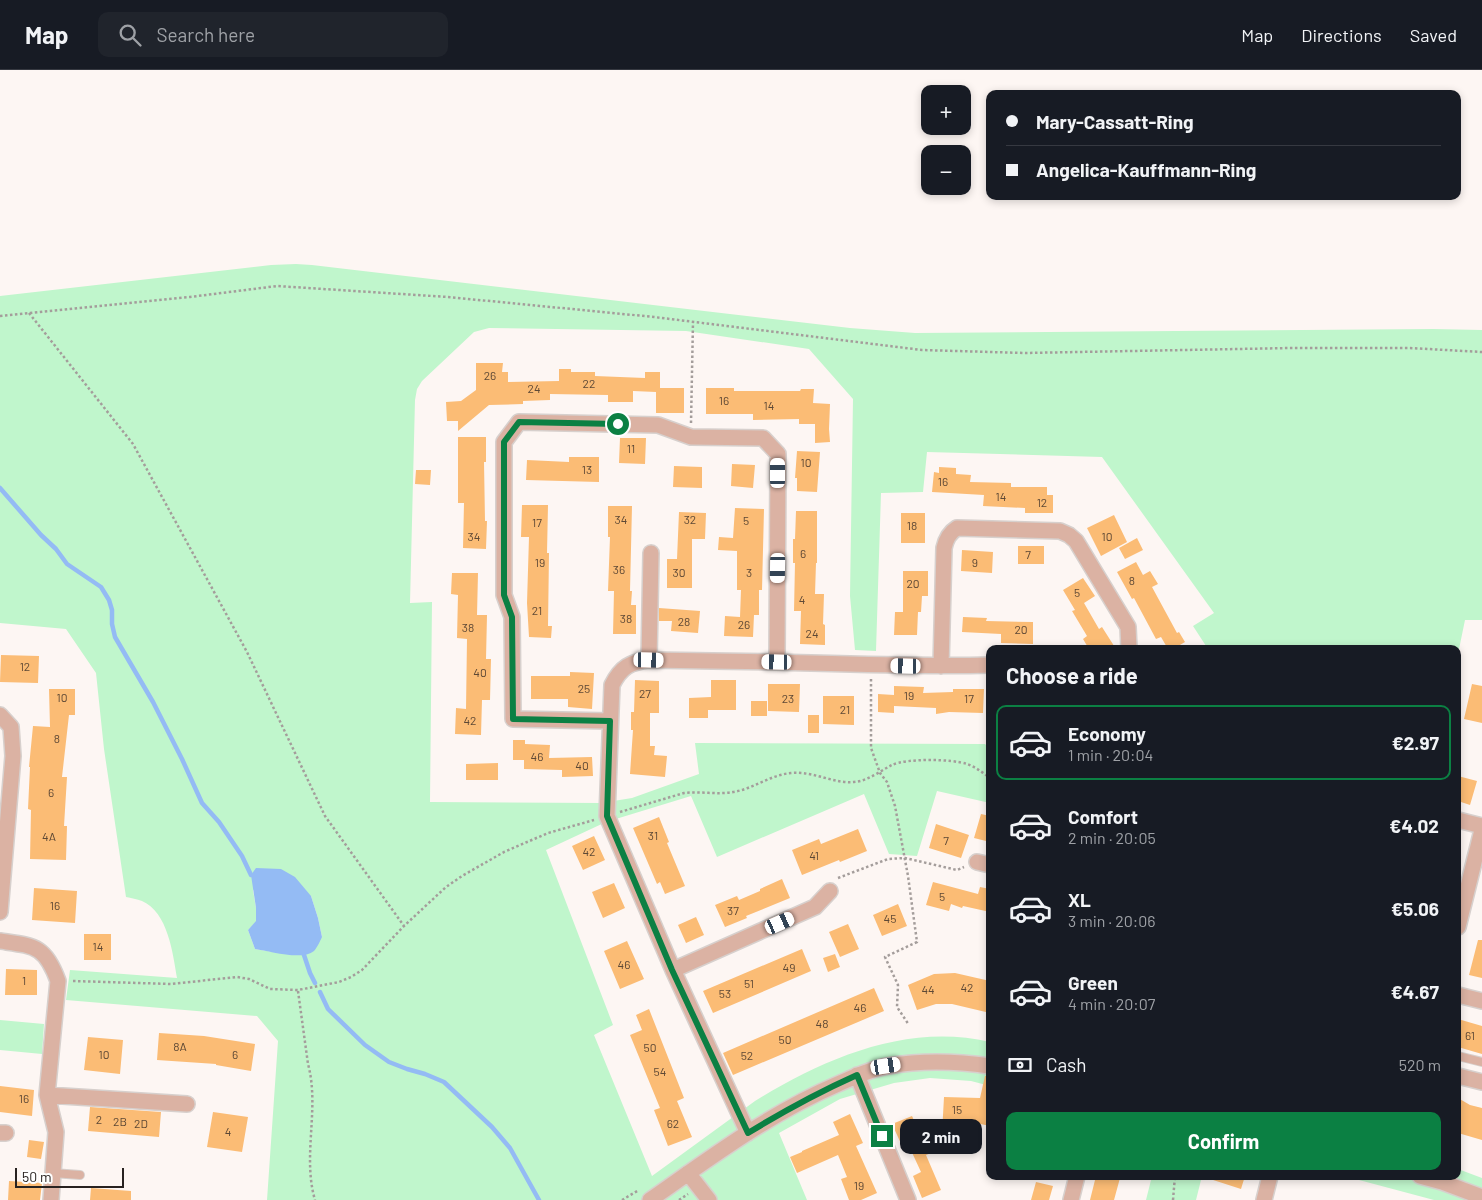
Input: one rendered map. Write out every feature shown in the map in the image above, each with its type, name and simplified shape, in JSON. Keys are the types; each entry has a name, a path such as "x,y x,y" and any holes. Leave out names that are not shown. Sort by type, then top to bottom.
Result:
{"street":[{"path":"610,721 513,719 512,617 504,595 504,442 519,422 658,425 691,437 763,438 778,454 777,662"},
{"path":"941,666 944,548 951,532 957,528 1060,531 1068,535 1076,541 1128,627 1129,645"},
{"path":"649,660 651,553"},
{"path":"748,1133 672,970 607,816 612,685 618,673 639,661 649,660 870,665 986,665"},
{"path":"0,715 12,727 13,756 0,912"},
{"path":"1461,821 1482,828 1461,915"},
{"path":"672,970 815,907 830,891"},
{"path":"0,941 31,946 42,953 52,966 58,981 47,1094 56,1132 51,1200"},
{"path":"1461,996 1482,1001"},
{"path":"650,1200 748,1133 789,1108 857,1075 886,1066 915,1062 972,1063 986,1065"},
{"path":"857,1075 908,1200"},
{"path":"1461,1077 1482,1082"},
{"path":"47,1094 187,1104"},
{"path":"688,1173 709,1200"},
{"path":"1071,1200 1075,1180"},
{"path":"1264,1200 1269,1180"},
{"path":"1435,1180 1482,1197"}],"lane":[{"path":"1461,1057 1482,1062"},
{"path":"53,1173 80,1175"}],"path":[{"path":"0,316 190,297 277,286 448,297 693,322 902,348 979,353 1400,348 1482,352"},
{"path":"29,313 134,444 246,652 326,816 404,926"},
{"path":"691,437 693,322"},
{"path":"870,665 871,748 880,773 887,782 892,794 905,858 917,942 885,957 898,985 898,1008 909,1026"},
{"path":"58,981 171,984 237,978 249,979 270,989 298,990 338,982 362,970 404,926 446,887 504,852 548,833 684,793 733,792 790,773 805,773 846,782 856,782 905,761 945,760 968,764 986,775"},
{"path":"830,891 838,878 888,859 905,858 957,870 984,864"},
{"path":"298,990 311,1074 311,1178 315,1200"},
{"path":"1173,1200 1175,1180"},
{"path":"679,1200 698,1186"}],"green space":[{"path":"296,264 850,328 915,333 1482,330 1482,620 1465,620 1460,645 1205,645 1193,626 1214,613 1102,457 927,452 923,492 881,493 876,651 855,650 850,596 853,399 809,349 686,331 489,328 474,332 422,381 417,389 415,400 410,603 432,602 430,802 601,803 632,798 699,774 695,743 986,745 986,802 937,791 917,856 889,854 864,794 717,857 691,796 606,822 546,850 613,1025 594,1035 652,1176 755,1101 809,1071 867,1048 897,1041 928,1037 959,1037 986,1041 986,1085 971,1081 930,1078 894,1083 840,1099 779,1133 807,1200 267,1200 278,1041 257,1016 66,1000 70,970 177,978 168,935 158,914 151,906 142,901 126,897 104,749 96,673 66,629 0,623 0,296 271,265","holes":["253,890 311,896 322,937 279,953 255,949 248,930 256,922"]},
{"path":"0,1020 44,1024 42,1054 0,1050"},
{"path":"1461,1170 1482,1178 1482,1200 1434,1200 1359,1180 1461,1180"},
{"path":"1151,1180 1201,1180 1196,1200 1146,1200"}],"water":[{"path":"256,868 281,869 295,877 311,896 322,937 314,951 309,954 294,955 255,949 248,930 256,921 251,875"}],"building":[{"path":"476,363 503,363 502,372 508,372 508,382 559,381 559,369 571,369 571,372 595,372 595,376 645,378 645,372 660,372 660,388 684,388 684,413 656,413 656,392 633,391 633,402 608,402 608,395 550,394 550,400 523,401 523,404 489,405 458,431 458,421 447,421 446,402 461,401 476,390"},
{"path":"706,388 734,388 734,391 800,391 801,389 814,389 813,403 830,404 830,442 815,443 815,424 799,424 799,419 753,420 753,414 706,414"},
{"path":"458,437 486,437 486,462 484,462 485,521 487,521 486,549 463,548 464,503 458,503"},
{"path":"620,438 646,438 645,464 619,463"},
{"path":"797,451 820,452 817,492 797,491 797,478 795,478"},
{"path":"569,457 599,457 599,482 526,480 527,460 569,462"},
{"path":"732,464 755,465 753,488 731,486"},
{"path":"674,466 702,467 702,488 673,487"},
{"path":"939,467 956,468 956,474 971,475 970,482 1011,483 1011,487 1047,487 1047,495 1053,495 1053,513 1025,513 1025,508 983,506 984,495 932,492 934,472 939,473"},
{"path":"416,470 431,470 430,485 415,484"},
{"path":"522,505 548,505 548,626 552,626 551,638 529,637 527,603 529,537 521,537"},
{"path":"608,506 632,506 630,591 632,591 631,605 636,605 636,634 613,634 614,591 608,591 610,537 608,537"},
{"path":"735,508 764,509 762,590 759,590 759,615 754,615 753,637 724,636 725,616 740,617 741,590 737,590 737,551 718,550 719,537 733,538"},
{"path":"796,511 817,511 815,594 824,594 823,624 825,625 825,645 800,644 801,611 794,611 795,563 793,563 793,539 795,539"},
{"path":"679,512 706,513 705,539 692,539 692,588 667,588 667,559 677,559"},
{"path":"901,513 925,513 925,543 901,543"},
{"path":"1114,515 1127,542 1101,556 1087,528"},
{"path":"1137,538 1143,550 1125,559 1119,548"},
{"path":"1018,546 1044,546 1044,564 1018,564"},
{"path":"962,550 993,552 992,573 961,571"},
{"path":"1136,562 1143,575 1150,571 1158,584 1152,587 1177,633 1179,632 1185,642 1180,645 1166,645 1161,637 1156,639 1134,598 1132,599 1117,572"},
{"path":"903,571 928,571 928,596 922,596 921,612 918,612 917,635 894,635 895,612 903,612"},
{"path":"452,573 478,573 477,615 487,615 486,659 491,659 490,700 482,700 481,735 455,734 456,708 466,709 467,639 457,638 458,595 451,594"},
{"path":"1083,578 1095,596 1084,603 1099,629 1102,627 1113,645 1087,645 1083,639 1087,636 1072,611 1075,610 1063,590"},
{"path":"659,608 700,611 698,633 671,631 672,621 659,621"},
{"path":"963,617 987,618 986,621 1033,622 1033,644 1001,643 1001,634 962,632"},
{"path":"1,655 39,656 38,683 0,682"},
{"path":"570,672 594,673 592,709 568,707 568,699 531,699 531,676 570,676"},
{"path":"635,680 659,681 659,713 650,713 650,746 655,746 654,755 667,756 665,777 630,774 633,730 631,730 631,712 634,712"},
{"path":"711,680 736,680 736,710 708,710 708,718 689,718 689,698 711,697"},
{"path":"768,684 800,684 799,712 768,711"},
{"path":"1472,684 1482,686 1482,723 1464,719"},
{"path":"894,686 924,687 923,693 953,692 953,689 984,689 983,713 949,712 936,714 936,708 894,706 894,713 878,712 878,694 894,695"},
{"path":"49,689 75,689 75,715 69,715 62,777 67,777 64,826 67,826 66,860 30,859 31,810 28,809 29,767 33,726 50,727"},
{"path":"823,696 854,696 854,725 823,724"},
{"path":"751,701 767,701 767,716 751,716"},
{"path":"808,715 819,715 819,733 808,733"},
{"path":"513,740 525,740 525,744 550,745 549,758 592,757 593,776 562,777 562,770 524,769 524,760 513,760"},
{"path":"498,763 498,780 466,780 466,764"},
{"path":"1461,777 1477,781 1470,805 1461,802"},
{"path":"981,814 986,815 986,841 974,838"},
{"path":"659,817 669,842 667,843 685,886 665,894 660,882 657,884 633,828"},
{"path":"936,824 969,835 961,858 929,848"},
{"path":"858,829 867,851 802,875 792,850 819,839 821,844"},
{"path":"594,836 605,860 583,870 572,846"},
{"path":"782,879 790,898 725,927 715,905 737,896 739,900"},
{"path":"933,882 978,894 980,887 986,888 986,911 963,906 962,908 951,904 949,911 926,905"},
{"path":"614,883 625,908 603,918 592,892"},
{"path":"34,888 77,891 75,923 32,920"},
{"path":"898,904 907,926 882,936 873,915"},
{"path":"696,917 704,935 686,943 678,925"},
{"path":"848,924 859,949 840,957 829,932"},
{"path":"84,934 111,934 111,960 84,960"},
{"path":"1478,940 1482,940 1482,978 1469,975"},
{"path":"627,941 644,979 620,989 604,951"},
{"path":"802,949 811,971 713,1013 703,991"},
{"path":"835,954 840,967 828,972 823,958"},
{"path":"6,969 37,970 37,995 5,995"},
{"path":"955,973 986,980 986,1012 952,1004 936,1004 917,1010 908,985 934,974"},
{"path":"874,988 884,1011 733,1075 723,1053"},
{"path":"649,1009 684,1098 677,1101 692,1137 668,1146 654,1110 660,1108 630,1035 642,1030 636,1015"},
{"path":"1461,1020 1482,1026 1482,1054 1461,1048"},
{"path":"159,1033 204,1036 255,1044 251,1071 216,1064 157,1060"},
{"path":"88,1037 123,1040 120,1074 84,1070"},
{"path":"986,1076 986,1125 971,1122 971,1124 955,1124 957,1149 939,1150 926,1155 941,1190 922,1198 913,1176 921,1172 909,1146 903,1148 892,1124 912,1116 923,1140 942,1133 944,1097 980,1098"},
{"path":"0,1086 34,1090 32,1116 0,1112"},
{"path":"1461,1100 1470,1105 1482,1108 1482,1140 1461,1134"},
{"path":"90,1107 161,1112 159,1137 88,1131"},
{"path":"213,1112 248,1117 242,1152 207,1147"},
{"path":"850,1114 863,1143 856,1146 877,1193 861,1200 849,1200 841,1179 847,1177 838,1155 797,1173 790,1157 839,1135 833,1122"},
{"path":"29,1140 44,1142 41,1159 27,1157"},
{"path":"1095,1180 1119,1180 1114,1200 1090,1200"},
{"path":"1213,1180 1244,1180 1241,1189"},
{"path":"9,1181 42,1183 40,1200 8,1200"},
{"path":"1036,1182 1053,1186 1049,1200 1031,1200"},
{"path":"91,1188 131,1191 131,1200 90,1200"}],"waterway":[{"path":"0,488 41,535 56,549 67,564 101,587 109,600 112,610 112,624 115,637 153,702 202,803 219,822 242,856 251,875"},
{"path":"304,955 315,983"},
{"path":"320,992 328,1009 365,1045 389,1062 444,1082 492,1127 510,1148 539,1200"}],"route":[{"path":"618,424 519,422 504,442 504,595 512,617 513,719 610,721 607,816 672,970 748,1133 789,1108 857,1075 882,1136"}]}
